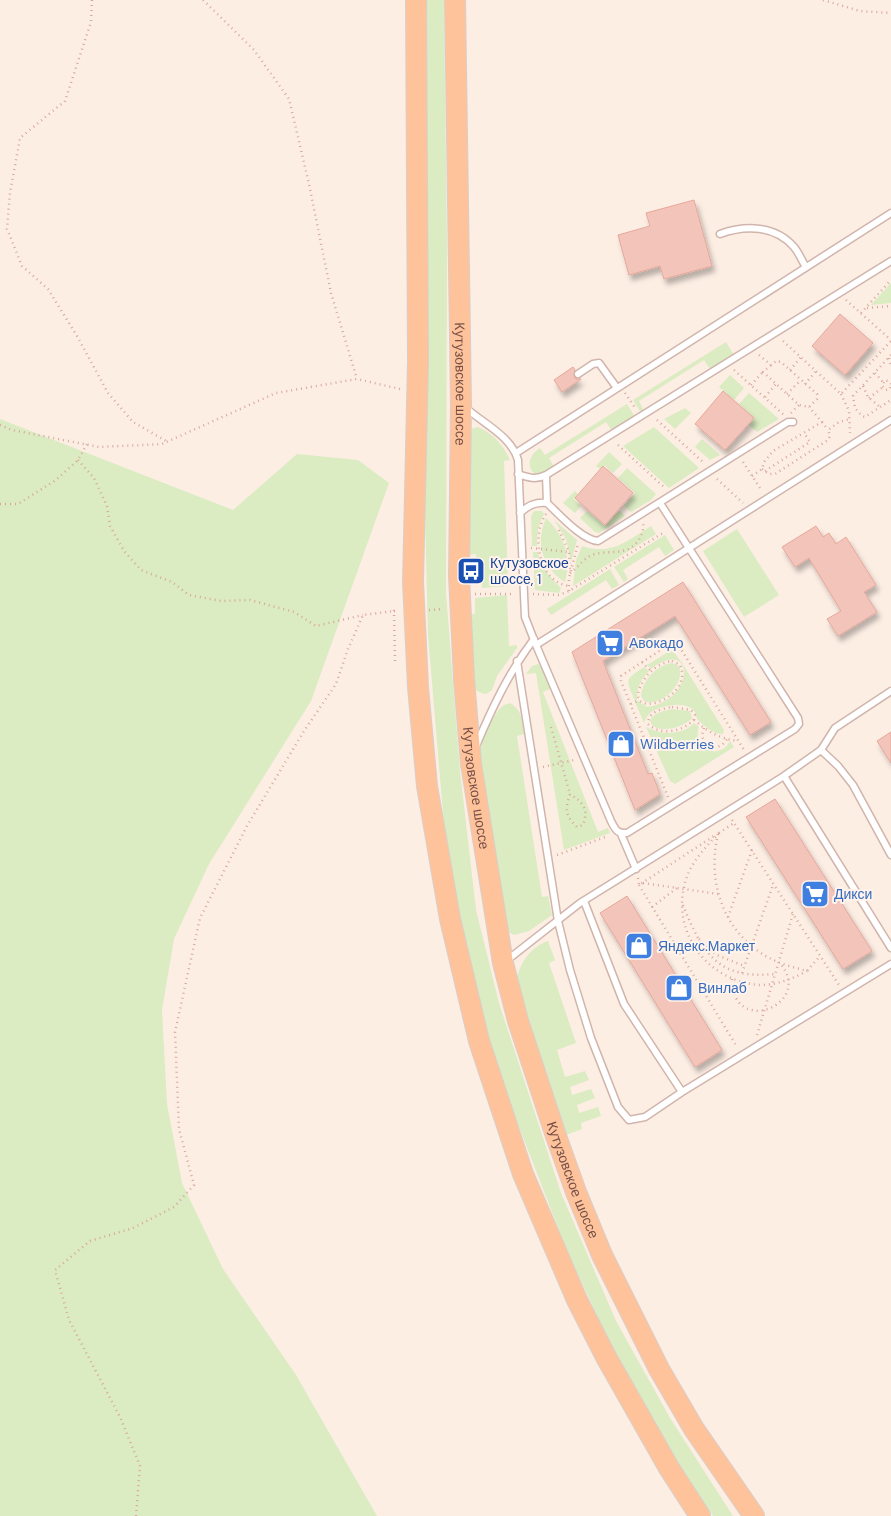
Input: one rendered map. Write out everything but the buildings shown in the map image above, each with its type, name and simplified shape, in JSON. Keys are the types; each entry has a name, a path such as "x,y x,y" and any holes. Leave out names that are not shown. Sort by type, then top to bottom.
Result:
{"main road":[{"path":"416,0 418,361 413,582 419,705 427,786 450,919 479,1041 523,1174 577,1300 606,1357 669,1468 700,1516"},
{"name":"Кутузовское шоссе","path":"455,0 461,404 459,576 464,679 471,764 503,963 518,1021 556,1136 576,1192 602,1255 659,1369 694,1429 754,1516"}],"lane":[{"path":"516,453 891,213"},
{"path":"720,234 734,229 767,229 782,237 794,247 806,267"},
{"path":"518,474 538,479 546,475 891,261"},
{"path":"578,374 593,364 599,363 619,387"},
{"path":"461,404 503,436 516,453 525,617 584,757 636,869"},
{"path":"471,764 476,746 502,687 517,661 535,642 689,548 891,420"},
{"path":"520,513 529,505 538,502 547,503 584,536 593,541 604,539 709,469 788,422 793,422"},
{"path":"546,475 547,503"},
{"path":"618,832 627,833 749,758 799,724 798,718 660,503"},
{"path":"517,661 558,921 570,970 591,1038 618,1107 629,1120 646,1117 682,1092 891,964"},
{"path":"503,963 584,901 784,776 821,750 835,728 891,691"},
{"path":"821,750 838,766 853,785 891,855"},
{"path":"784,776 891,948"},
{"path":"584,901 624,1004 682,1092"}],"path":[{"path":"92,0 91,22 66,101 20,138 10,193 7,229 22,266 48,289 77,336 108,393 133,422 168,442"},
{"path":"203,0 254,50 289,99 309,184 331,293 357,380"},
{"path":"824,0 860,11 891,13"},
{"path":"860,313 891,280"},
{"path":"841,394 891,340 846,300"},
{"path":"865,308 891,306"},
{"path":"783,341 841,394 849,411 850,438"},
{"path":"759,355 771,365"},
{"path":"790,370 801,357"},
{"path":"890,357 891,367"},
{"path":"890,357 853,396 855,408 865,417 891,400"},
{"path":"751,385 778,360 818,396 809,407"},
{"path":"726,363 793,422"},
{"path":"805,384 816,371"},
{"path":"763,372 800,406 809,407 828,430 830,438 772,475 763,470"},
{"path":"869,398 882,388 883,382 875,372"},
{"path":"0,425 12,430 87,444 108,446 162,444 276,393 357,380 400,389"},
{"path":"787,394 801,380"},
{"path":"882,388 886,390 891,385 888,380 883,382"},
{"path":"764,397 776,384"},
{"path":"863,386 869,398 880,407"},
{"path":"619,387 641,417"},
{"path":"849,411 855,408"},
{"path":"828,430 839,422 850,418"},
{"path":"657,420 743,503"},
{"path":"763,470 764,462 773,451 822,422"},
{"path":"804,433 814,449"},
{"path":"752,476 810,442"},
{"path":"0,504 18,504 56,480 78,460 87,444"},
{"path":"618,445 669,492"},
{"path":"737,454 763,492"},
{"path":"78,460 94,478 107,506 110,526 124,550 141,570 172,582 189,595 221,601 250,600 294,612 316,626 363,616 400,611"},
{"path":"552,519 546,514 542,520 538,549 549,574 556,582 568,586"},
{"path":"570,573 587,558 595,554 620,552 628,550 636,544 644,527 642,514"},
{"path":"558,527 569,552 570,573"},
{"path":"533,594 559,595 569,591 663,533"},
{"path":"569,591 570,573 579,541"},
{"path":"531,548 569,552"},
{"path":"472,594 524,594"},
{"path":"428,610 447,609"},
{"path":"394,611 394,661"},
{"path":"136,1516 140,1466 120,1417 69,1320 55,1270 90,1241 133,1228 174,1207 194,1185 179,1129 175,1032 200,918 247,826 304,731 336,684 348,649 363,616"},
{"path":"673,805 667,796 621,681 621,676 642,662 675,642 749,758"},
{"path":"672,661 680,664 682,676 678,686 670,695 658,703 647,705 639,700 643,681 651,671 662,663 672,661"},
{"path":"642,662 651,671"},
{"path":"630,704 639,700"},
{"path":"672,707 691,710 695,714 694,720 683,728 671,731 652,728 648,724 651,714 672,707"},
{"path":"694,720 704,728 726,739 738,741"},
{"path":"640,727 648,724"},
{"path":"551,727 570,794 582,803 586,817 583,825 577,827 568,818 566,804 570,794"},
{"path":"704,728 702,736 710,747 718,747 726,739"},
{"path":"534,769 584,757"},
{"path":"727,812 844,993"},
{"path":"641,884 734,823"},
{"path":"549,858 618,832"},
{"path":"719,833 697,858 689,871 683,889 682,902 685,926 694,948 716,971 732,979 762,985 788,980 807,971 820,956"},
{"path":"719,833 714,864 718,894 728,917 740,934 763,955 807,971"},
{"path":"728,917 752,850"},
{"path":"636,869 652,907 742,1055"},
{"path":"641,884 718,894"},
{"path":"742,973 774,884"},
{"path":"652,907 677,888"},
{"path":"682,902 695,935 703,949 715,960 728,968 742,973 759,976 775,974"},
{"path":"753,1048 793,914"},
{"path":"695,935 717,955 744,966"},
{"path":"732,979 734,994 743,1006 757,1011 774,1008 784,998 787,990 788,980 779,962"}],"green space":[{"path":"427,0 444,0 447,247 446,593 460,771 476,910 499,1003 561,1193 616,1321 670,1418 733,1516 713,1516 693,1488 614,1352 567,1251 494,1062 461,941 444,825 428,634 424,473"},
{"path":"891,283 891,303 871,305"},
{"path":"726,342 734,355 710,369 704,360 639,401 644,411 641,413 633,400"},
{"path":"730,375 744,388 734,400 719,387"},
{"path":"749,393 779,419 757,432 749,425 754,418 739,404"},
{"path":"627,404 635,417 612,431 606,422 549,458 554,467 546,473 539,475 532,471 530,462 534,452 540,448 545,455"},
{"path":"685,408 691,413 675,429 664,419"},
{"path":"0,419 233,510 297,454 358,460 389,483 311,701 209,864 174,939 162,1010 167,1104 182,1183 223,1269 296,1375 377,1516 0,1516"},
{"path":"478,427 497,440 510,460 504,461 508,586 482,588 482,568 476,568 476,554 468,555 469,434 471,429"},
{"path":"654,427 699,468 669,488 623,446"},
{"path":"702,439 720,455 710,460 695,447"},
{"path":"609,452 622,464 613,473 604,465 600,469 596,466"},
{"path":"627,468 656,494 651,500 631,512 624,506 635,493 618,478"},
{"path":"575,491 578,494 574,499 581,506 575,513 563,503"},
{"path":"619,510 625,516 599,533 595,532 580,518 587,511 605,526"},
{"path":"534,511 542,511 544,514 538,529 537,546 532,546 531,516"},
{"path":"546,518 558,532 565,547 567,573 565,582 551,570 543,554 541,537"},
{"path":"554,520 577,540 571,562 566,539"},
{"path":"651,526 656,534 573,586 576,560 582,546 592,549 610,548 626,542"},
{"path":"737,529 779,595 744,617 703,551"},
{"path":"665,535 674,550 665,556 659,547 623,570 628,579 624,582 614,567"},
{"path":"533,552 538,552 544,568 561,588 559,593 535,590"},
{"path":"610,569 619,585 612,589 606,580 551,615 547,609"},
{"path":"507,595 509,646 517,645 517,648 497,676 492,690 486,694 481,693 472,688 471,614 475,614 475,598"},
{"path":"673,651 724,730 723,734 716,733 706,727 697,719 695,712 691,708 685,706 669,705 662,707 649,714 644,723 635,702 638,701 647,707 663,702 674,693 681,683 684,673 682,665 676,660 665,661 651,669 647,665"},
{"path":"672,663 679,666 680,673 679,680 675,686 658,701 644,701 641,696 647,679 656,670"},
{"path":"538,664 542,666 550,689 543,692 598,832 608,828 610,833 564,850 536,673 526,674 532,666"},
{"path":"644,667 649,671 640,684 637,700 635,701 629,681 633,675"},
{"path":"510,703 520,713 522,720 524,734 517,736 542,897 548,896 552,915 529,931 514,935 505,930 477,760 495,716 504,705"},
{"path":"672,709 690,711 692,718 682,725 669,729 657,728 652,725 650,720 654,715"},
{"path":"694,723 699,727 699,741 707,750 719,751 730,741 734,747 675,784 670,781 646,727 658,732 671,733 684,730"},
{"path":"548,941 555,960 549,963 576,1043 557,1050 565,1077 585,1071 589,1080 570,1087 572,1095 591,1089 595,1098 577,1105 579,1113 598,1107 601,1116 581,1123 582,1129 566,1135 546,1082 517,981 520,968 527,956 542,943"}],"place":[{"name":"Кутузовское шоссе, 1","path":"471,571"},
{"name":"Авокадо","path":"610,643"},
{"name":"Wildberries","path":"621,744"},
{"name":"Дикси","path":"815,894"},
{"name":"Яндекс.Маркет","path":"639,946"},
{"name":"Винлаб","path":"679,988"}]}
